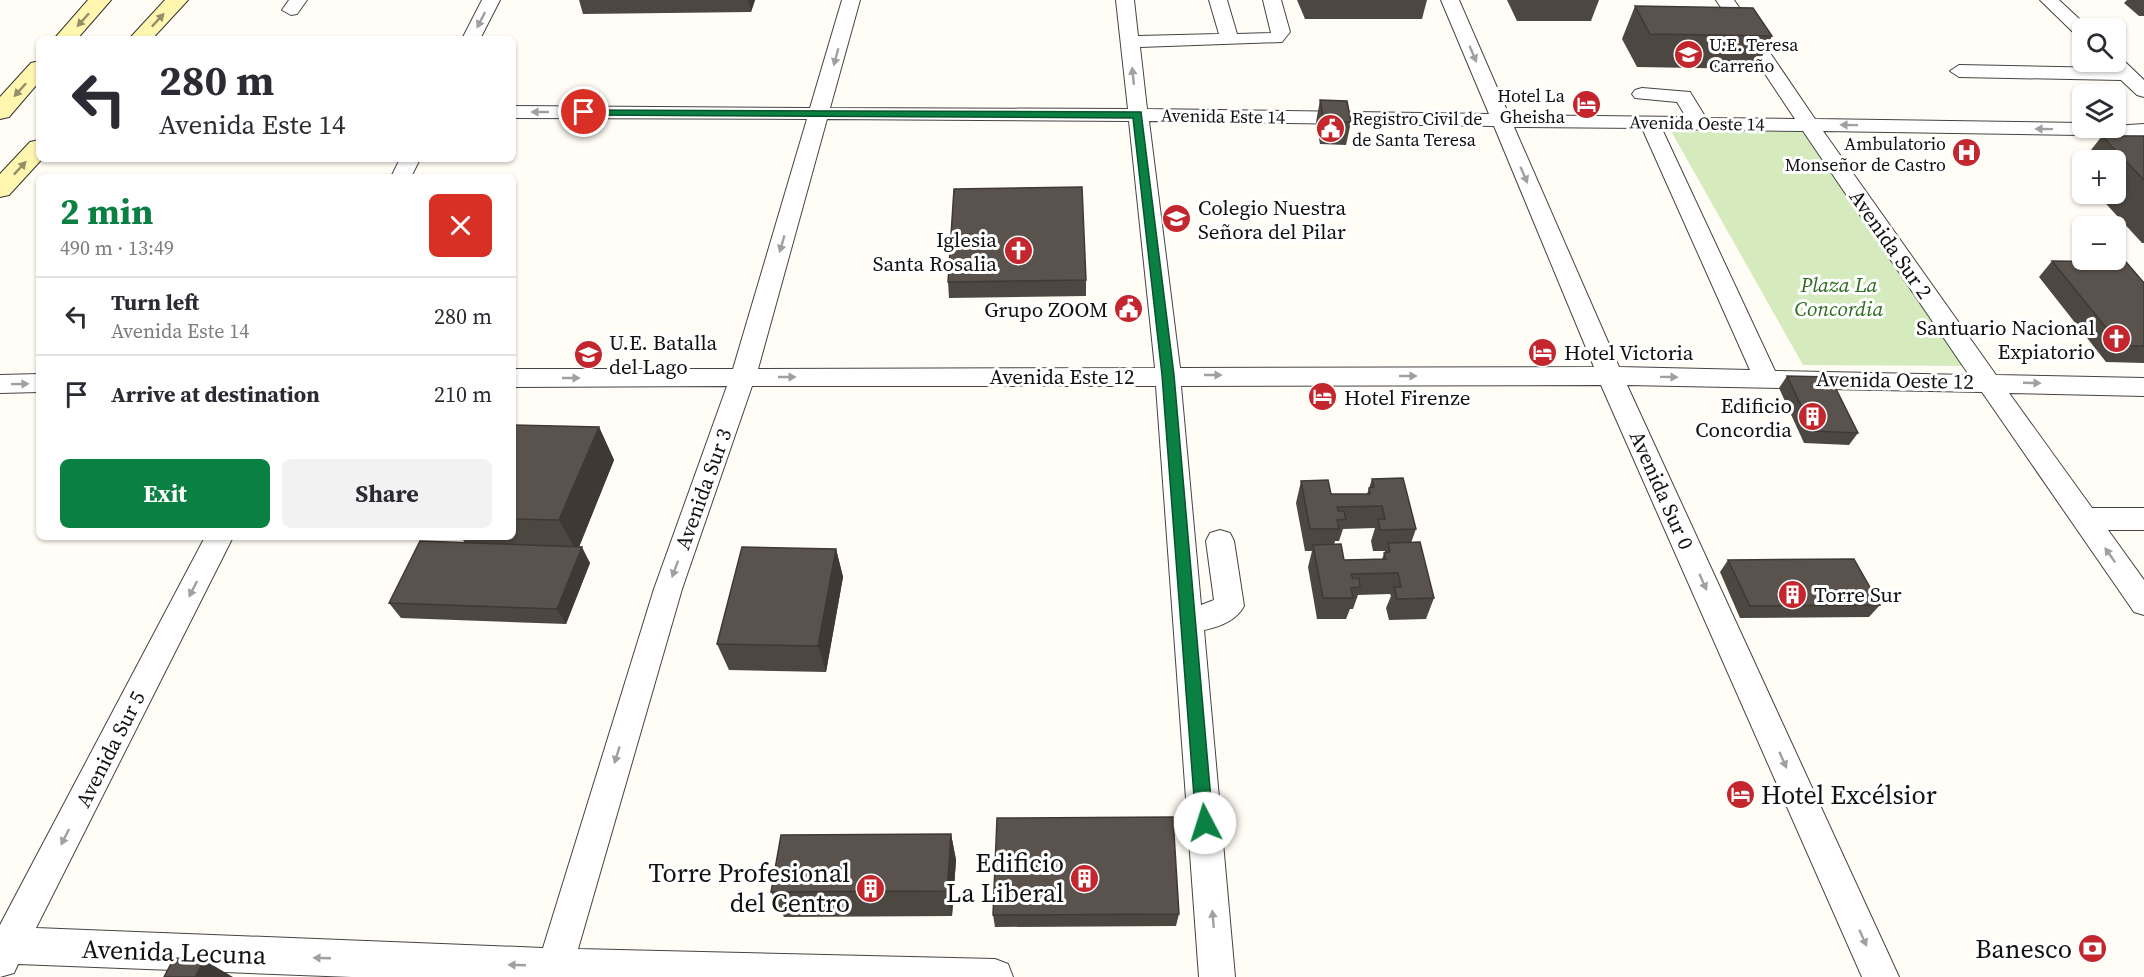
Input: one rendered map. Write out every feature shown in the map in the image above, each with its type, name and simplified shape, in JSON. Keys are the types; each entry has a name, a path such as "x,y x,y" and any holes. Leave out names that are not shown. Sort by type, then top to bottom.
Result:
{"main road":[{"path":"68,36 100,0"},
{"path":"143,36 177,0"},
{"path":"0,112 36,71"},
{"path":"0,189 36,150"}],"street":[{"path":"473,36 491,0"},
{"name":"Avenida Sur 3","path":"555,972 574,898 668,589 743,377 821,113 851,0"},
{"path":"1125,0 1168,375 1217,977"},
{"path":"1218,0 1229,39"},
{"path":"1130,42 1280,36 1272,0"},
{"name":"Avenida Sur 0","path":"1450,0 1610,376 1881,977"},
{"name":"Avenida Sur 2","path":"1725,0 1808,124 2144,603"},
{"path":"2049,0 2072,22"},
{"path":"1959,71 2072,69"},
{"path":"2124,72 2144,91"},
{"path":"1642,94 1683,96 1700,123"},
{"name":"Avenida Este 14","path":"516,112 1137,115 1501,121"},
{"name":"Avenida Oeste 14","path":"1501,121 2144,130"},
{"path":"1649,122 1766,378"},
{"name":"Avenida Este 12","path":"516,378 1168,375 1610,376"},
{"name":"Avenida Oeste 12","path":"1610,376 1987,381 2144,387"},
{"path":"0,384 36,383"},
{"path":"2085,519 2144,519"},
{"name":"Avenida Sur 5","path":"3,951 217,540"},
{"path":"1188,620 1212,616 1229,606 1220,541"},
{"name":"Avenida Lecuna","path":"3,951 555,972 995,977"}],"green space":[{"name":"Plaza La Concordia","path":"1671,131 1803,132 1965,366 1803,365"}],"building":[{"path":"1635,6 1753,8 1772,36 1650,34"},
{"path":"1320,100 1347,101 1351,122 1324,122"},
{"path":"2144,136 2144,180 2126,161 2126,150 2115,150 2104,138"},
{"name":"Iglesia Santa Rosalia","path":"1082,187 1086,280 948,282 954,189"},
{"path":"2052,261 2072,261 2072,270 2126,270 2126,262 2144,283 2144,346 2121,346"},
{"path":"1787,376 1830,377 1858,433 1813,431"},
{"path":"516,425 599,427 559,520 516,519"},
{"path":"1403,478 1416,529 1380,530 1378,519 1385,519 1382,506 1337,507 1338,511 1344,511 1346,519 1337,520 1339,529 1310,529 1301,481 1328,480 1331,494 1370,494 1369,488 1374,487 1372,479"},
{"path":"420,541 582,547 557,609 389,603"},
{"path":"1420,542 1434,598 1397,599 1394,587 1401,587 1398,573 1351,574 1353,579 1359,578 1360,587 1351,588 1353,598 1323,598 1313,545 1341,544 1344,560 1386,559 1384,553 1390,552 1388,543"},
{"path":"742,547 836,549 818,646 717,644"},
{"name":"Torre Sur","path":"1854,559 1880,605 1750,606 1728,560"},
{"name":"Edificio La Liberal","path":"1173,817 1179,914 993,915 997,818"},
{"path":"951,834 947,891 771,892 781,835"},
{"path":"174,958 204,960 195,977 164,977"}],"place":[{"name":"U.E. Teresa Carreño","path":"1688,54"},
{"name":"Hotel La Gheisha","path":"1586,105"},
{"name":"Registro Civil de de Santa Teresa","path":"1331,128"},
{"name":"Ambulatorio Monseñor de Castro","path":"1967,153"},
{"name":"Colegio Nuestra Señora del Pilar","path":"1177,219"},
{"name":"Iglesia Santa Rosalia","path":"1018,251"},
{"name":"Grupo ZOOM","path":"1129,309"},
{"name":"Santuario Nacional Expiatorio","path":"2116,339"},
{"name":"Hotel Victoria","path":"1543,352"},
{"name":"U.E. Batalla del Lago","path":"588,354"},
{"name":"Hotel Firenze","path":"1323,397"},
{"name":"Edificio Concordia","path":"1813,417"},
{"name":"Torre Sur","path":"1793,594"},
{"name":"Hotel Excélsior","path":"1740,795"},
{"name":"Edificio La Liberal","path":"1085,878"},
{"name":"Torre Profesional del Centro","path":"871,888"},
{"name":"Banesco","path":"2093,949"}],"route":[{"path":"584,112 1137,115 1168,375 1205,823"}]}
